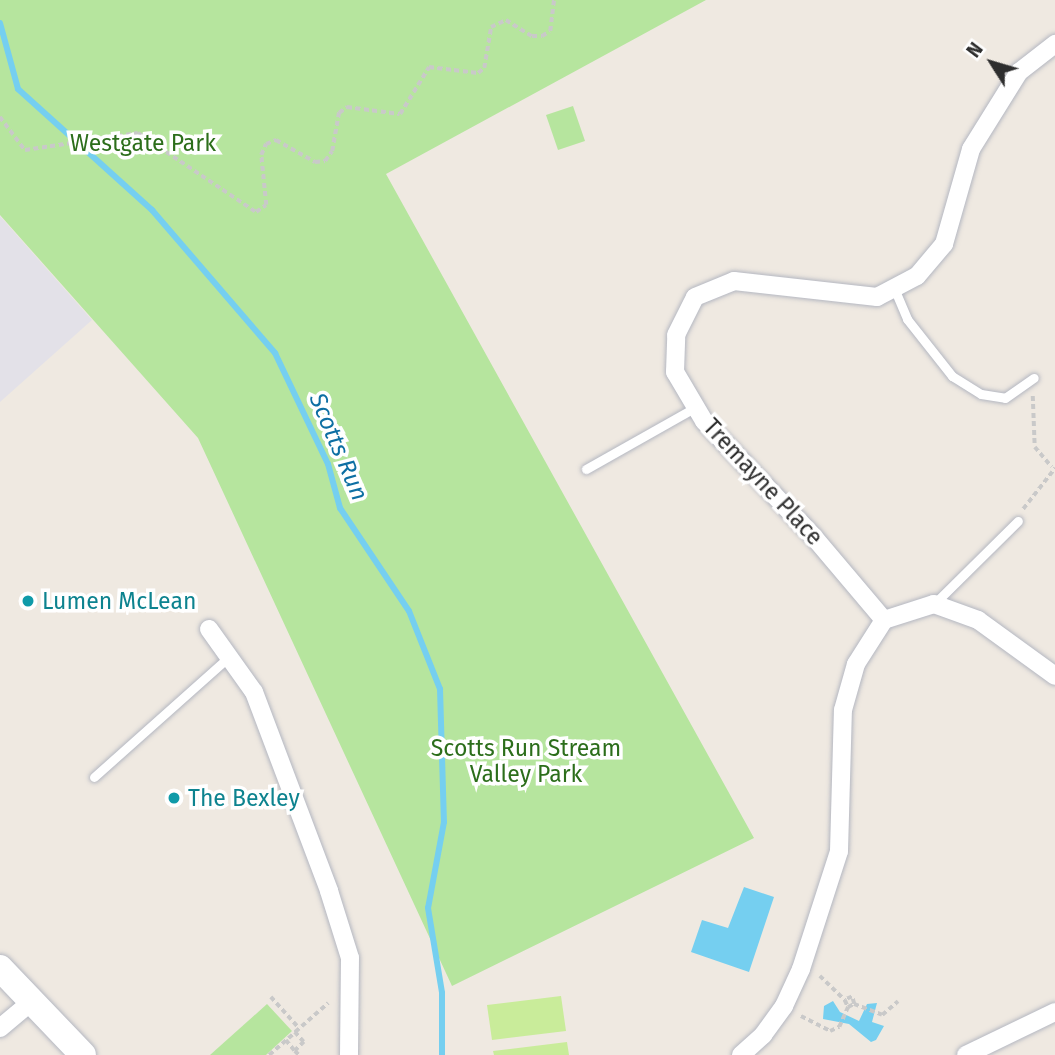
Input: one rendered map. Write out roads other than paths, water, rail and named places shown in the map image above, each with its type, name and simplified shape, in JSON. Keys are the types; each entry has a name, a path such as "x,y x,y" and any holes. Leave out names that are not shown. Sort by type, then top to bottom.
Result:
{"street":[{"name":"Tremayne Place","path":"884,620 696,407 675,372 676,335 695,297 734,281 877,297 918,276 944,244 971,149 1019,72 1055,44"},
{"path":"741,1055 784,1006 801,969 839,851 843,710 856,664 884,620 934,604 978,620 1055,676"},
{"path":"209,629 232,654 254,692 279,751 350,958 349,1055"},
{"path":"0,968 83,1055"},
{"path":"0,1028 31,1002"},
{"path":"966,1055 1055,1012"}],"lane":[{"path":"894,288 907,319 952,376 981,394 1005,398 1034,378"},
{"path":"586,469 696,407"},
{"path":"934,604 1018,521"},
{"path":"94,777 232,654"}],"water":[{"path":"744,887 774,897 749,972 691,952 702,920 728,928"},
{"path":"833,1001 840,1012 859,1021 867,1004 877,1003 872,1022 884,1026 876,1040 871,1042 849,1024 823,1019 824,1006"}],"waterway":[{"name":"Scotts Run","path":"0,23 18,89 152,210 275,353 328,464 340,508 409,611 440,689 444,822 428,908 442,993 442,1055"}],"place":[{"name":"Lumen McLean","path":"28,601"},
{"name":"The Bexley","path":"174,798"}],"park label":[{"name":"Westgate Park","path":"143,143"},
{"name":"Scotts Run Stream Valley Park","path":"526,761"}]}
